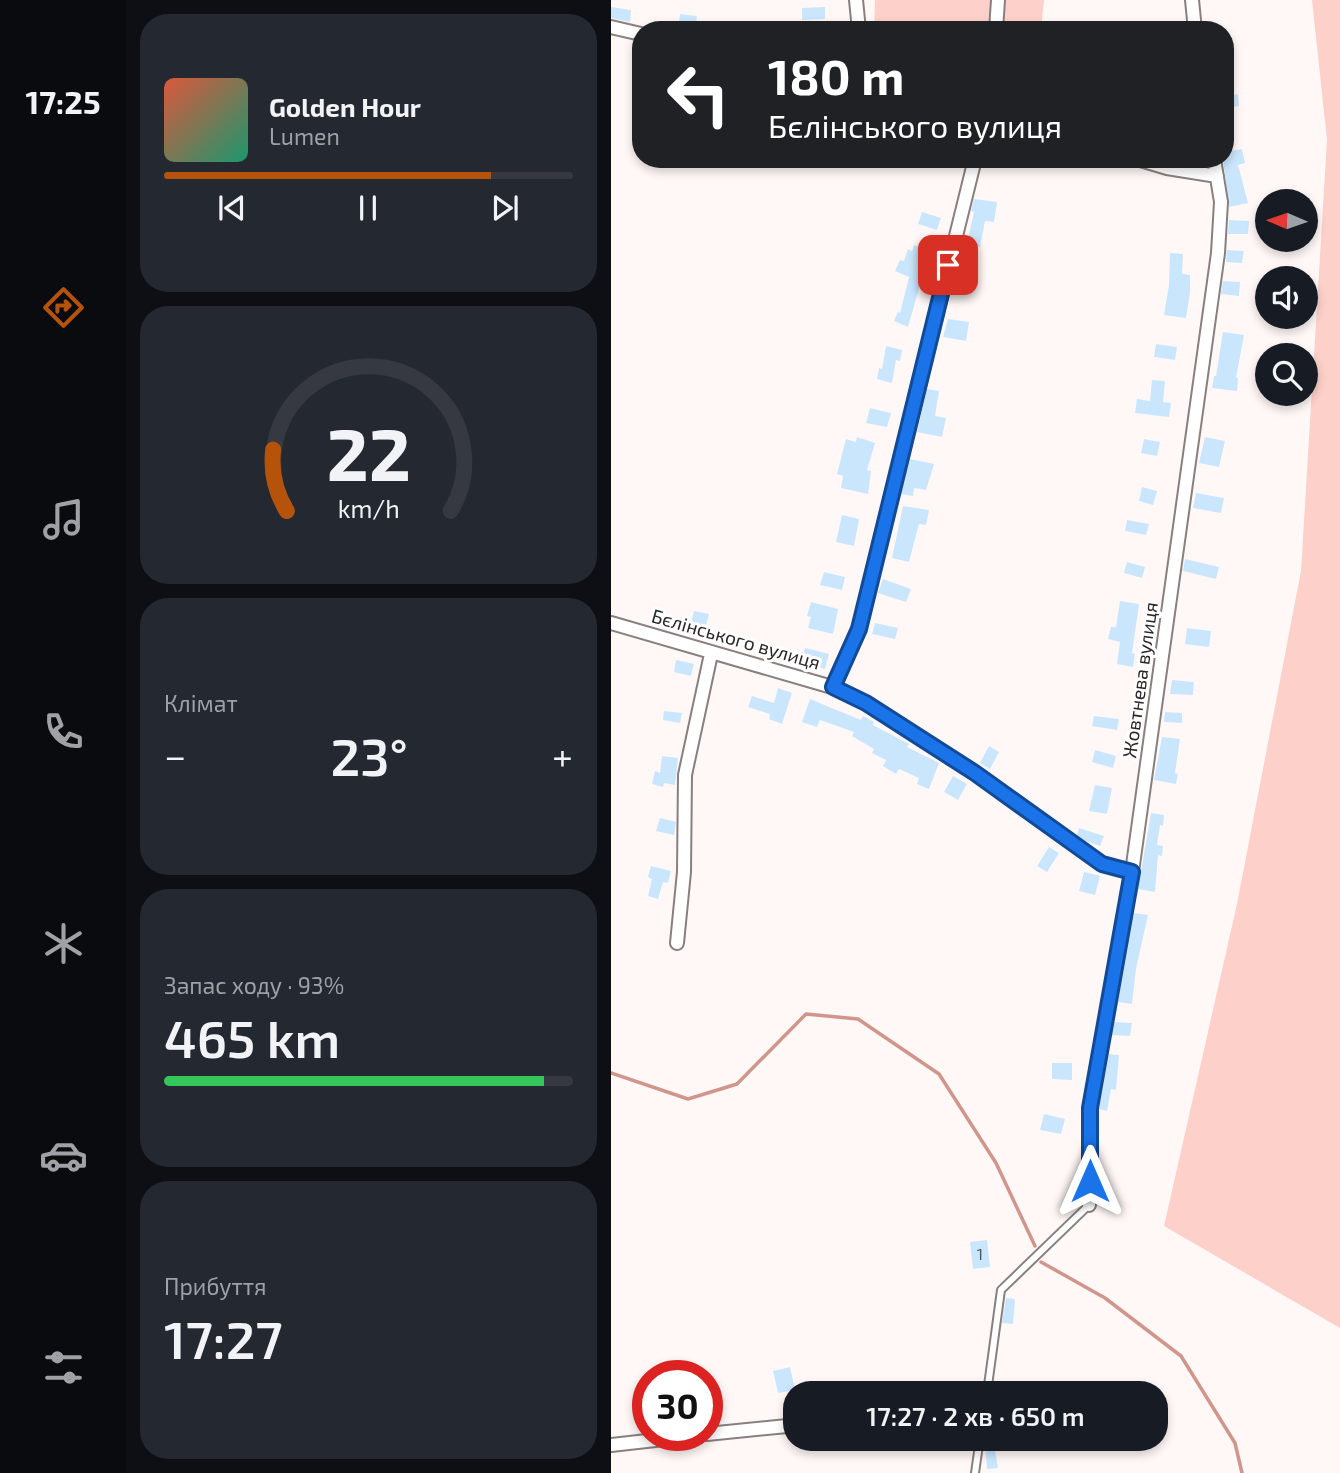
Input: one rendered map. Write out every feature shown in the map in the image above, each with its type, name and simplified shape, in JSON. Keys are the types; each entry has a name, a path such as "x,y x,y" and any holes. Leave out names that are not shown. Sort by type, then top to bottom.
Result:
{"street":[{"path":"856,0 858,21"},
{"path":"997,21 998,0"},
{"path":"1191,0 1194,21"},
{"path":"611,27 632,32"},
{"path":"833,687 859,629 973,168"},
{"path":"1167,168 1217,176"},
{"name":"Жовтнева вулиця","path":"1089,1205 1090,1108 1132,872 1218,253 1221,202 1216,168"},
{"name":"Бєлінського вулиця","path":"611,623 833,687 866,703 975,773 1102,864 1132,872"},
{"path":"677,943 684,872 685,775 711,654"},
{"path":"723,1432 783,1426"},
{"path":"611,1445 632,1443"}],"lane":[{"path":"989,1381 1001,1290 1089,1205"},
{"path":"975,1473 978,1451"}],"shaded area":[{"path":"875,0 1044,0 1042,21 874,21"},
{"path":"1312,0 1341,0 1340,1328 1164,1226 1237,904 1301,571 1311,406 1318,406 1318,343 1315,343 1316,329 1318,329 1327,140"}],"building":[{"path":"611,7 631,10 630,22 611,18"},
{"path":"825,7 825,19 802,20 802,8"},
{"path":"680,14 697,16 696,21 679,21"},
{"path":"1238,94 1239,106 1234,107 1234,95"},
{"path":"1242,149 1245,163 1238,165 1248,203 1229,207 1224,168 1234,168 1234,150"},
{"path":"974,199 997,202 994,222 985,221 980,247 967,244"},
{"path":"922,212 941,218 937,230 918,224"},
{"path":"1229,220 1249,221 1248,234 1228,234"},
{"path":"914,245 922,248 920,253 931,258 908,327 894,321 898,312 900,313 909,277 895,271 900,260 904,261 908,249 912,251"},
{"path":"1227,250 1244,251 1242,263 1226,262"},
{"path":"1170,253 1183,254 1182,274 1190,275 1186,318 1164,315"},
{"path":"1223,281 1240,282 1239,296 1221,294"},
{"path":"948,319 969,322 966,341 943,337"},
{"path":"1223,332 1244,335 1236,378 1237,391 1212,388"},
{"path":"1156,344 1177,347 1175,360 1154,357"},
{"path":"886,346 902,350 900,361 896,360 892,383 877,379 879,368 882,369"},
{"path":"1152,380 1165,381 1163,402 1171,403 1169,417 1135,413 1137,399 1150,401"},
{"path":"927,389 939,391 935,416 946,418 942,437 917,432"},
{"path":"870,408 891,413 887,427 866,423"},
{"path":"857,437 875,443 867,470 871,471 868,494 841,488 843,476 837,474 846,439 856,442"},
{"path":"1205,437 1225,441 1219,467 1199,463"},
{"path":"1144,439 1160,442 1157,456 1141,453"},
{"path":"910,459 934,464 926,490 914,488 913,496 901,494"},
{"path":"1142,487 1157,491 1153,505 1139,501"},
{"path":"1196,493 1224,498 1221,513 1193,508"},
{"path":"903,506 929,510 926,525 919,524 909,562 892,558"},
{"path":"842,515 859,519 854,546 836,542"},
{"path":"1127,520 1149,524 1146,535 1125,531"},
{"path":"1185,559 1219,567 1216,579 1183,571"},
{"path":"1127,562 1145,567 1142,578 1124,573"},
{"path":"824,572 845,577 842,590 820,585"},
{"path":"883,579 911,589 906,602 878,593"},
{"path":"1120,601 1139,604 1132,653 1135,654 1133,667 1117,664 1120,642 1108,639 1111,627 1116,627"},
{"path":"811,602 838,609 833,634 808,628 811,617 807,616"},
{"path":"694,611 709,614 704,634 689,630"},
{"path":"875,623 898,628 895,639 872,634"},
{"path":"1187,628 1211,631 1209,647 1185,644"},
{"path":"805,648 829,654 825,669 801,662"},
{"path":"676,660 694,664 691,676 674,672"},
{"path":"1172,680 1194,682 1193,695 1170,694"},
{"path":"778,688 792,693 782,724 769,719 770,714 748,707 752,696 774,703"},
{"path":"810,699 861,720 863,716 874,722 873,725 909,744 907,747 939,763 929,789 917,784 919,778 899,769 896,774 883,766 886,760 872,753 874,749 852,736 854,732 820,720 817,727 802,722"},
{"path":"664,711 682,713 680,723 663,720"},
{"path":"1165,712 1182,713 1182,723 1164,722"},
{"path":"1094,716 1119,719 1117,730 1092,726"},
{"path":"1162,737 1180,739 1176,784 1154,780"},
{"path":"989,746 999,752 990,769 980,763"},
{"path":"1095,750 1116,756 1113,768 1092,762"},
{"path":"662,756 678,758 675,785 664,783 663,787 652,784 655,771 660,773"},
{"path":"953,776 967,784 958,800 944,792"},
{"path":"1095,785 1112,788 1107,814 1089,811"},
{"path":"1151,813 1164,815 1157,845 1163,846 1162,856 1158,855 1155,892 1138,889"},
{"path":"660,818 676,822 674,835 656,831"},
{"path":"1079,828 1104,836 1100,846 1077,835"},
{"path":"1049,847 1059,853 1047,872 1037,866"},
{"path":"651,866 671,871 668,883 663,882 658,899 648,896 652,879 648,877"},
{"path":"1084,872 1100,876 1095,895 1079,891"},
{"path":"1134,913 1148,915 1136,969 1132,1004 1118,1002"},
{"path":"1114,1022 1132,1023 1130,1036 1112,1035"},
{"path":"1109,1054 1119,1055 1116,1090 1111,1089 1107,1111 1099,1109"},
{"path":"1052,1063 1072,1063 1072,1080 1052,1079"},
{"path":"1044,1114 1065,1119 1061,1134 1040,1130"},
{"path":"987,1240 990,1267 973,1269 970,1242"},
{"path":"1006,1298 1015,1299 1013,1324 1002,1323"},
{"path":"790,1367 793,1381 783,1381 783,1392 778,1393 773,1371"},
{"path":"985,1451 995,1451 998,1468 987,1469"}],"waterway":[{"path":"611,1073 688,1099 737,1084 806,1014 858,1019 939,1074 996,1163 1035,1246"},
{"path":"1041,1262 1105,1298 1181,1356 1235,1443 1242,1473"}],"route":[{"path":"948,265 859,629 833,687 866,703 975,773 1102,864 1132,872 1090,1108 1090,1181"}]}
